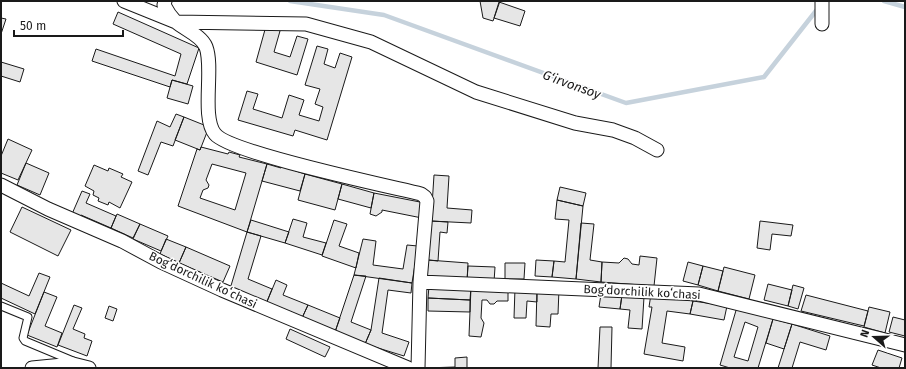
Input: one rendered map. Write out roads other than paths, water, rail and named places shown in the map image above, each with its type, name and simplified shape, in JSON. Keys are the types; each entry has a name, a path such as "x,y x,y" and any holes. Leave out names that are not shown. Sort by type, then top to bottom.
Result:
{"street":[{"path":"124,1 176,22 203,40 209,58 208,94 210,123 214,133 224,141 273,157 421,194 425,197 427,201 420,282 418,368"},
{"path":"165,1 164,5 176,22"},
{"path":"822,1 822,24"},
{"path":"176,22 306,24 371,42 476,92 575,123 613,130 636,138 657,150"},
{"name":"Bogʻdorchilik koʻchasi","path":"1,184 48,209 122,241 161,262 222,290 408,368"},
{"name":"Bogʻdorchilik koʻchasi","path":"420,282 699,294 905,345"},
{"path":"32,368 73,364 87,367"}],"lane":[{"path":"1,306 28,317 23,338 25,341 87,367"}],"waterway":[{"name":"G‘irvonsoy","path":"290,1 384,15 626,103 764,77 819,7"},
{"name":"G‘irvonsoy","path":"884,1 905,7"}]}
